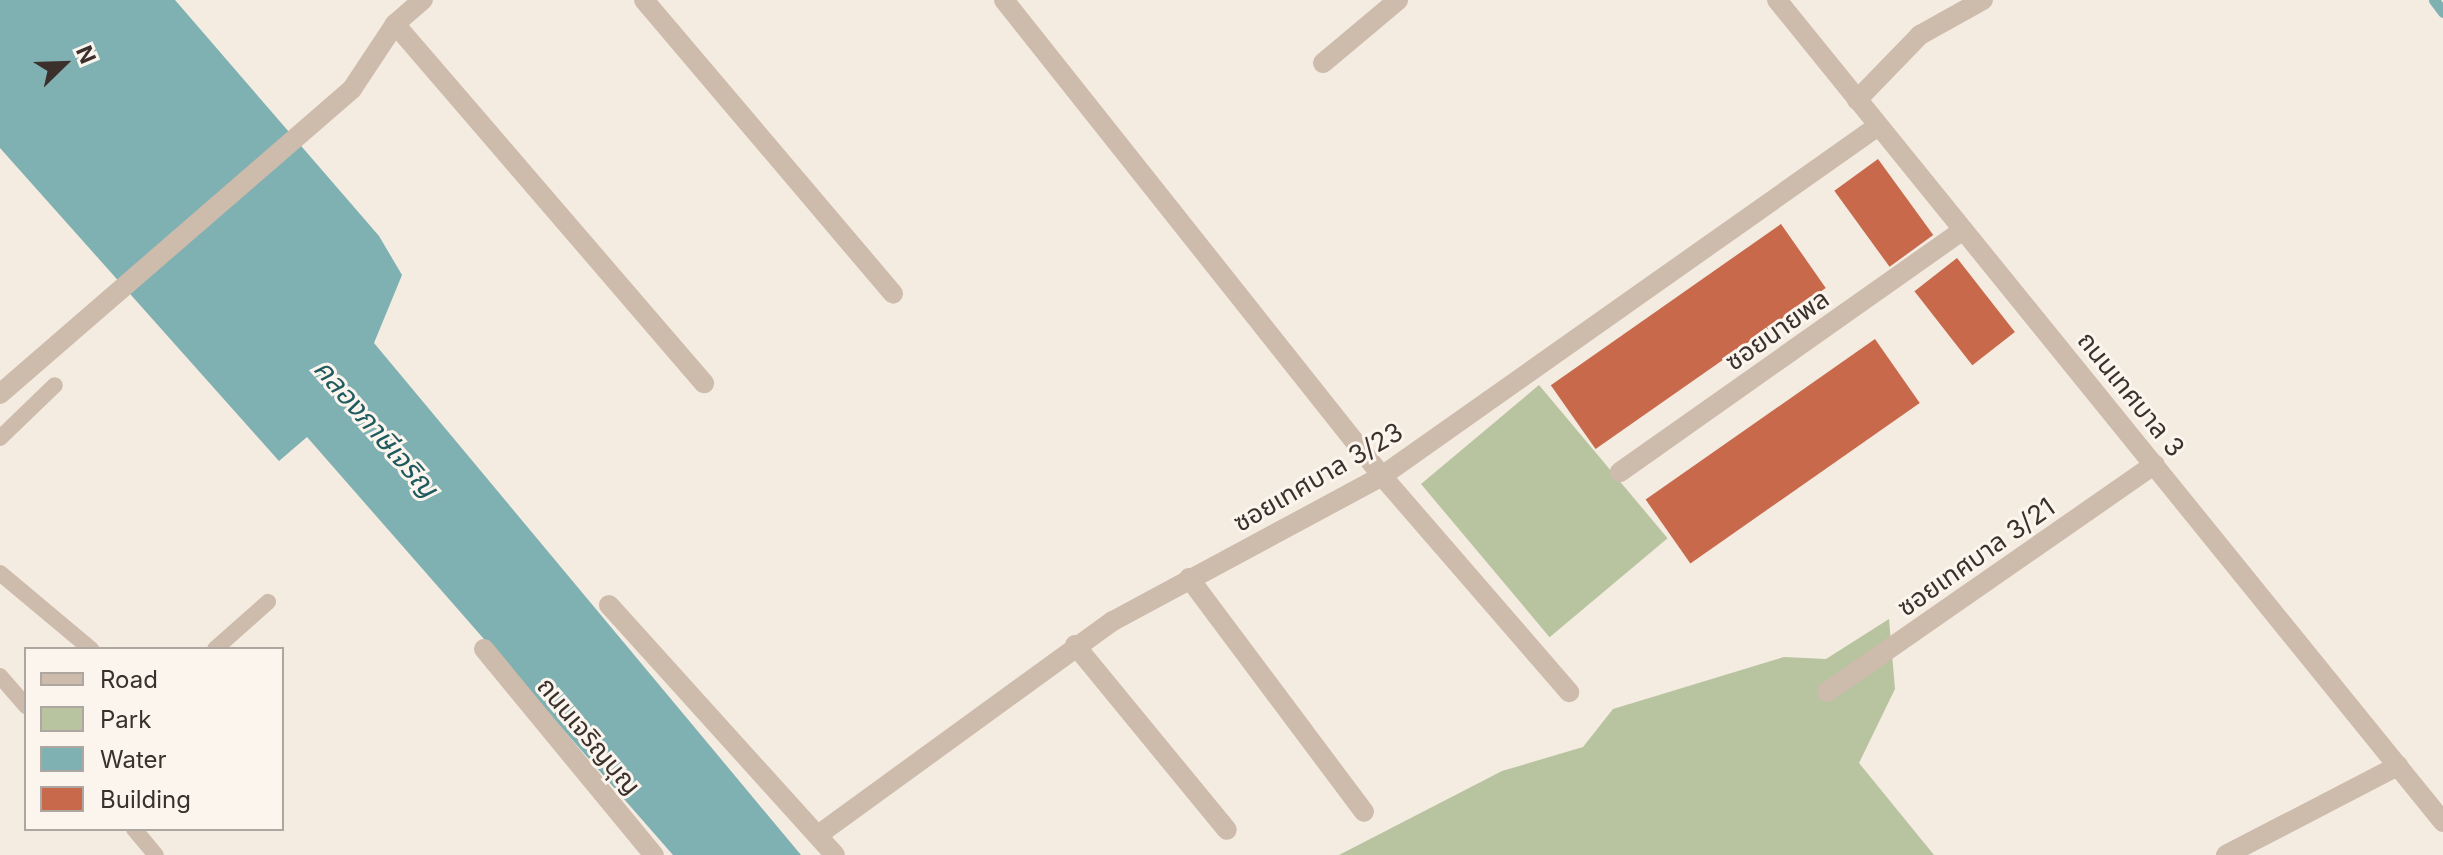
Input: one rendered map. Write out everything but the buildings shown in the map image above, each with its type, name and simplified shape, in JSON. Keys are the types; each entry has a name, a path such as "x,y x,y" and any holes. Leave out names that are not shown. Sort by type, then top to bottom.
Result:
{"street":[{"path":"0,394 108,298 306,133 352,89 395,24 423,0"},
{"path":"644,0 893,294"},
{"path":"1004,0 1382,476 1569,692"},
{"path":"1323,63 1398,0"},
{"name":"ถนนเทศบาล 3","path":"1777,0 2443,822"},
{"path":"1857,100 1920,35 1983,0"},
{"path":"395,24 704,383"},
{"name":"ซอยเทศบาล 3/23","path":"818,835 1075,645 1189,578 1382,476 1878,126"},
{"name":"ซอยนายพล","path":"1620,472 1963,230"},
{"name":"ซอยเทศบาล 3/21","path":"1827,692 2155,464"},
{"path":"1189,578 1364,812"},
{"path":"609,605 835,855"},
{"path":"1075,645 1227,830"},
{"name":"ถนนเจริญบุญ","path":"484,649 654,855"},
{"path":"2226,855 2398,766"}],"lane":[{"path":"0,438 55,385"},
{"path":"0,573 89,647"},
{"path":"217,647 268,602"},
{"path":"0,676 24,704"},
{"path":"136,831 156,855"}],"green space":[{"path":"1539,385 1668,538 1550,637 1421,484"},
{"path":"1889,619 1895,689 1859,763 1934,855 1339,855 1502,771 1583,747 1613,709 1784,657 1826,659"}],"water":[{"name":"คลองภาษีเจริญ","path":"0,0 175,0 379,236 402,275 374,343 801,855 673,855 307,437 279,461 0,148"}],"waterway":[{"path":"2434,0 2443,12"}]}
